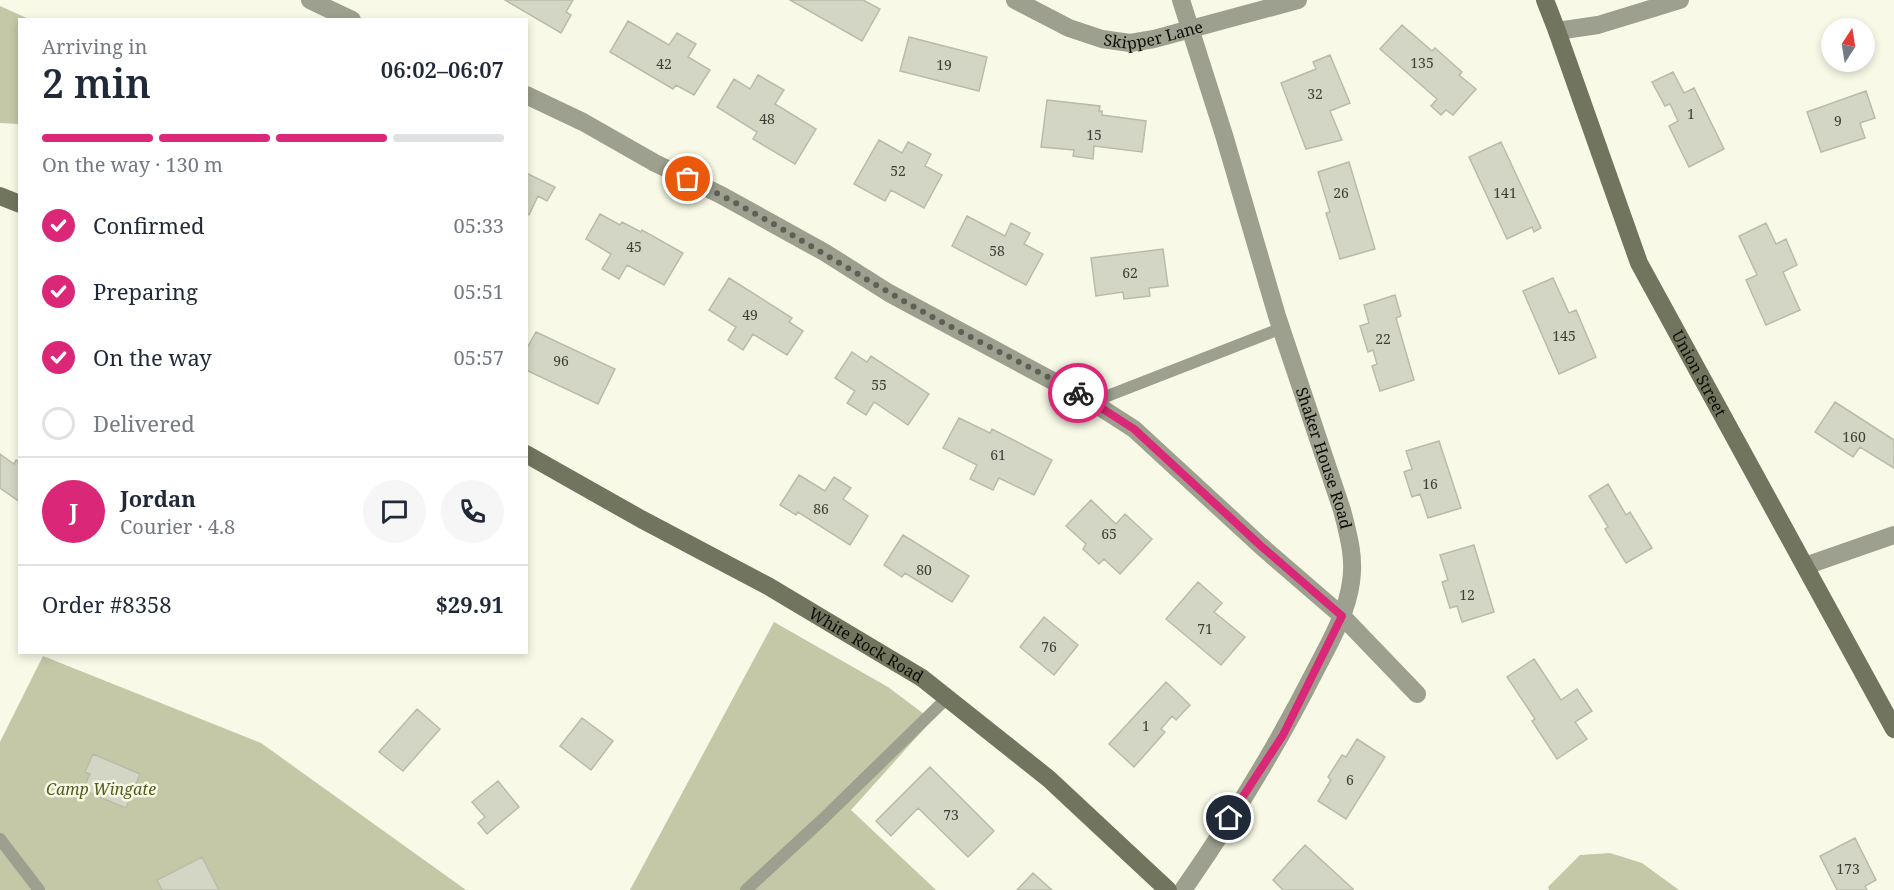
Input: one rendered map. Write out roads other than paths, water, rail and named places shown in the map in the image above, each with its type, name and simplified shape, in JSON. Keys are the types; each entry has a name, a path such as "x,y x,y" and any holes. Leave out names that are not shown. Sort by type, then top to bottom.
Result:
{"main road":[{"name":"Union Street","path":"1545,0 1639,263 1894,729"},
{"path":"0,196 18,203"},
{"name":"White Rock Road","path":"528,455 807,608 922,678 1049,779 1168,890"}],"street":[{"path":"310,0 348,18"},
{"name":"Skipper Lane","path":"1015,0 1069,28 1102,39 1130,43 1298,0"},
{"name":"Shaker House Road","path":"1181,0 1349,536 1353,564 1351,585 1342,616 1283,735 1183,890"},
{"path":"1557,31 1598,25 1680,0"},
{"path":"528,96 584,122 655,163 721,195 824,252 889,293 1092,402 1134,429 1261,546 1342,616 1416,694"},
{"path":"1805,566 1894,535"}],"lane":[{"path":"1092,402 1282,328"},
{"path":"746,890 948,698"},
{"path":"0,839 39,890"}],"park label":[{"name":"Camp Wingate","path":"101,789"}]}
